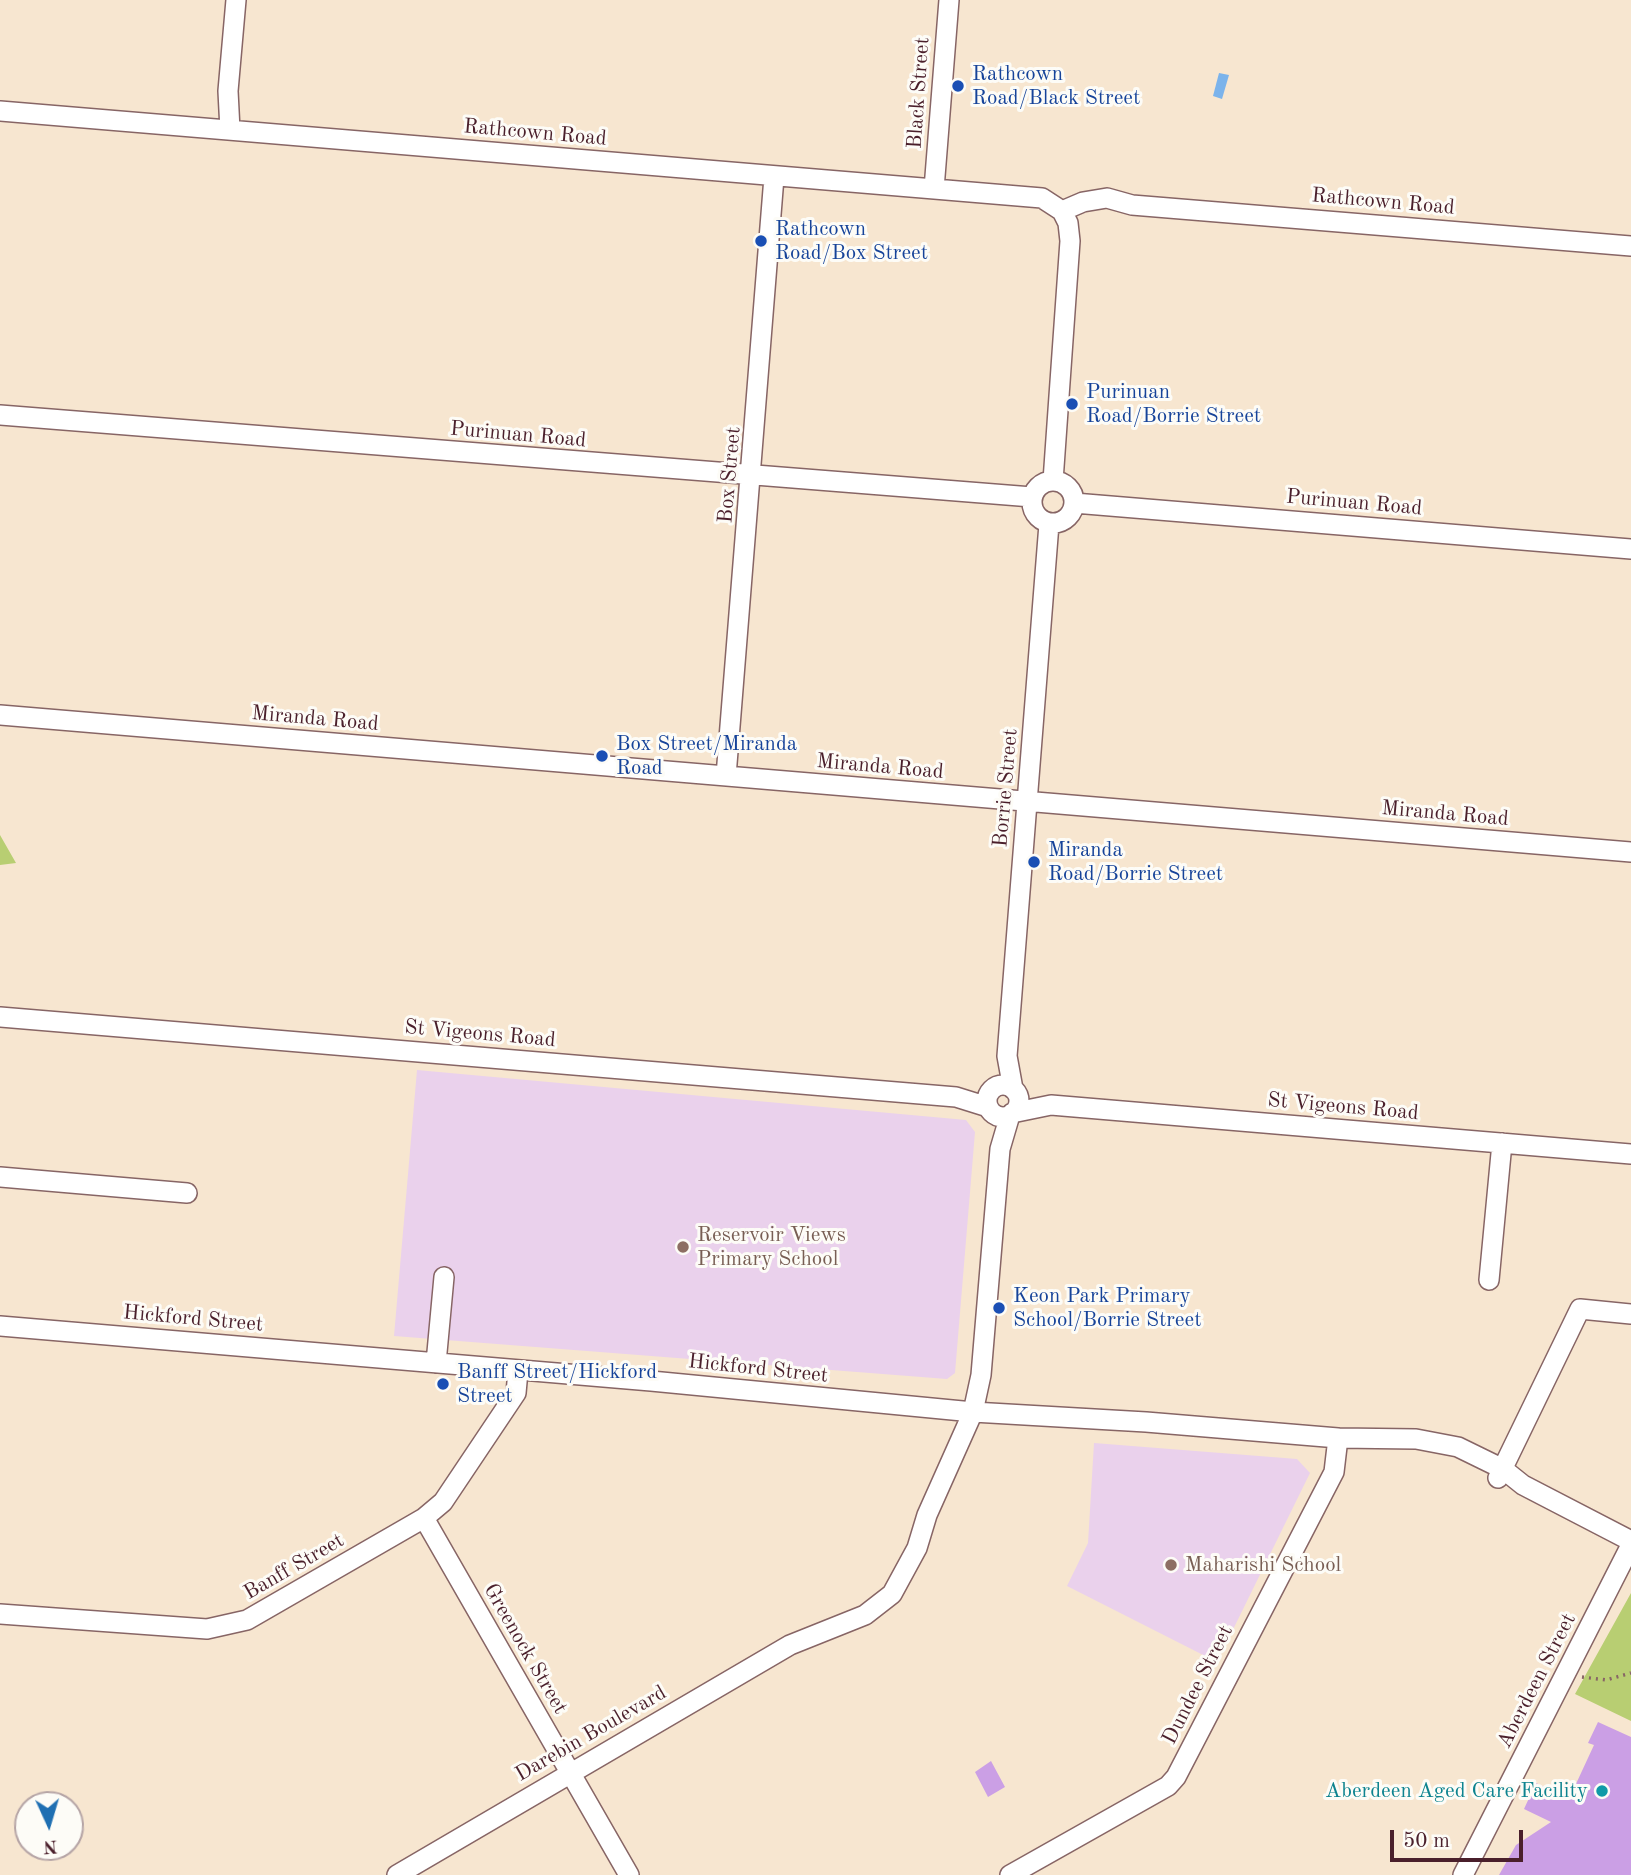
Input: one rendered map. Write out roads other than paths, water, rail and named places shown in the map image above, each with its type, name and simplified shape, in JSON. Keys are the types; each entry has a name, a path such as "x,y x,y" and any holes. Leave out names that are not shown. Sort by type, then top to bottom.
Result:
{"street":[{"path":"225,130 220,112 228,91 236,0"},
{"name":"Black Street","path":"934,189 949,0"},
{"name":"Rathcown Road","path":"0,111 1042,198 1065,217 1132,205 1631,246"},
{"name":"Box Street","path":"726,776 753,478 774,177"},
{"path":"1053,481 1069,247 1065,217"},
{"name":"Purinuan Road","path":"0,415 753,478 1032,498"},
{"path":"1053,481 1070,490 1074,503 1066,519 1049,524 1036,516 1032,498 1040,485 1053,481"},
{"name":"Purinuan Road","path":"1074,503 1631,549"},
{"name":"Borrie Street","path":"973,1412 981,1375 1049,524"},
{"name":"Miranda Road","path":"0,715 1631,852"},
{"name":"St Vigeons Road","path":"0,1017 1631,1154"},
{"path":"1489,1280 1502,1143"},
{"path":"0,1177 187,1193"},
{"path":"436,1363 444,1277"},
{"path":"1501,1474 1580,1309 1631,1314"},
{"name":"Hickford Street","path":"0,1326 973,1412 1146,1422 1341,1438 1416,1438 1443,1442 1631,1543"},
{"name":"Banff Street","path":"0,1614 208,1629 247,1620 424,1518 443,1502 516,1393 518,1371"},
{"name":"Darebin Boulevard","path":"397,1875 568,1772 811,1636 834,1618 862,1603 882,1585 927,1515 973,1412"},
{"name":"Dundee Street","path":"1010,1875 1168,1786 1176,1777 1334,1472 1341,1438"},
{"name":"Greenock Street","path":"424,1518 629,1875"},
{"name":"Aberdeen Street","path":"1463,1875 1569,1671 1631,1543"}],"water":[{"path":"1219,73 1229,75 1222,99 1213,96"}],"place":[{"name":"Rathcown Road/Black Street","path":"958,86"},
{"name":"Rathcown Road/Box Street","path":"761,241"},
{"name":"Purinuan Road/Borrie Street","path":"1072,404"},
{"name":"Box Street/Miranda Road","path":"602,756"},
{"name":"Miranda Road/Borrie Street","path":"1034,862"},
{"name":"Reservoir Views Primary School","path":"683,1247"},
{"name":"Keon Park Primary School/Borrie Street","path":"999,1308"},
{"name":"Banff Street/Hickford Street","path":"443,1384"},
{"name":"Maharishi School","path":"1171,1565"},
{"name":"Aberdeen Aged Care Facility","path":"1602,1791"}]}
